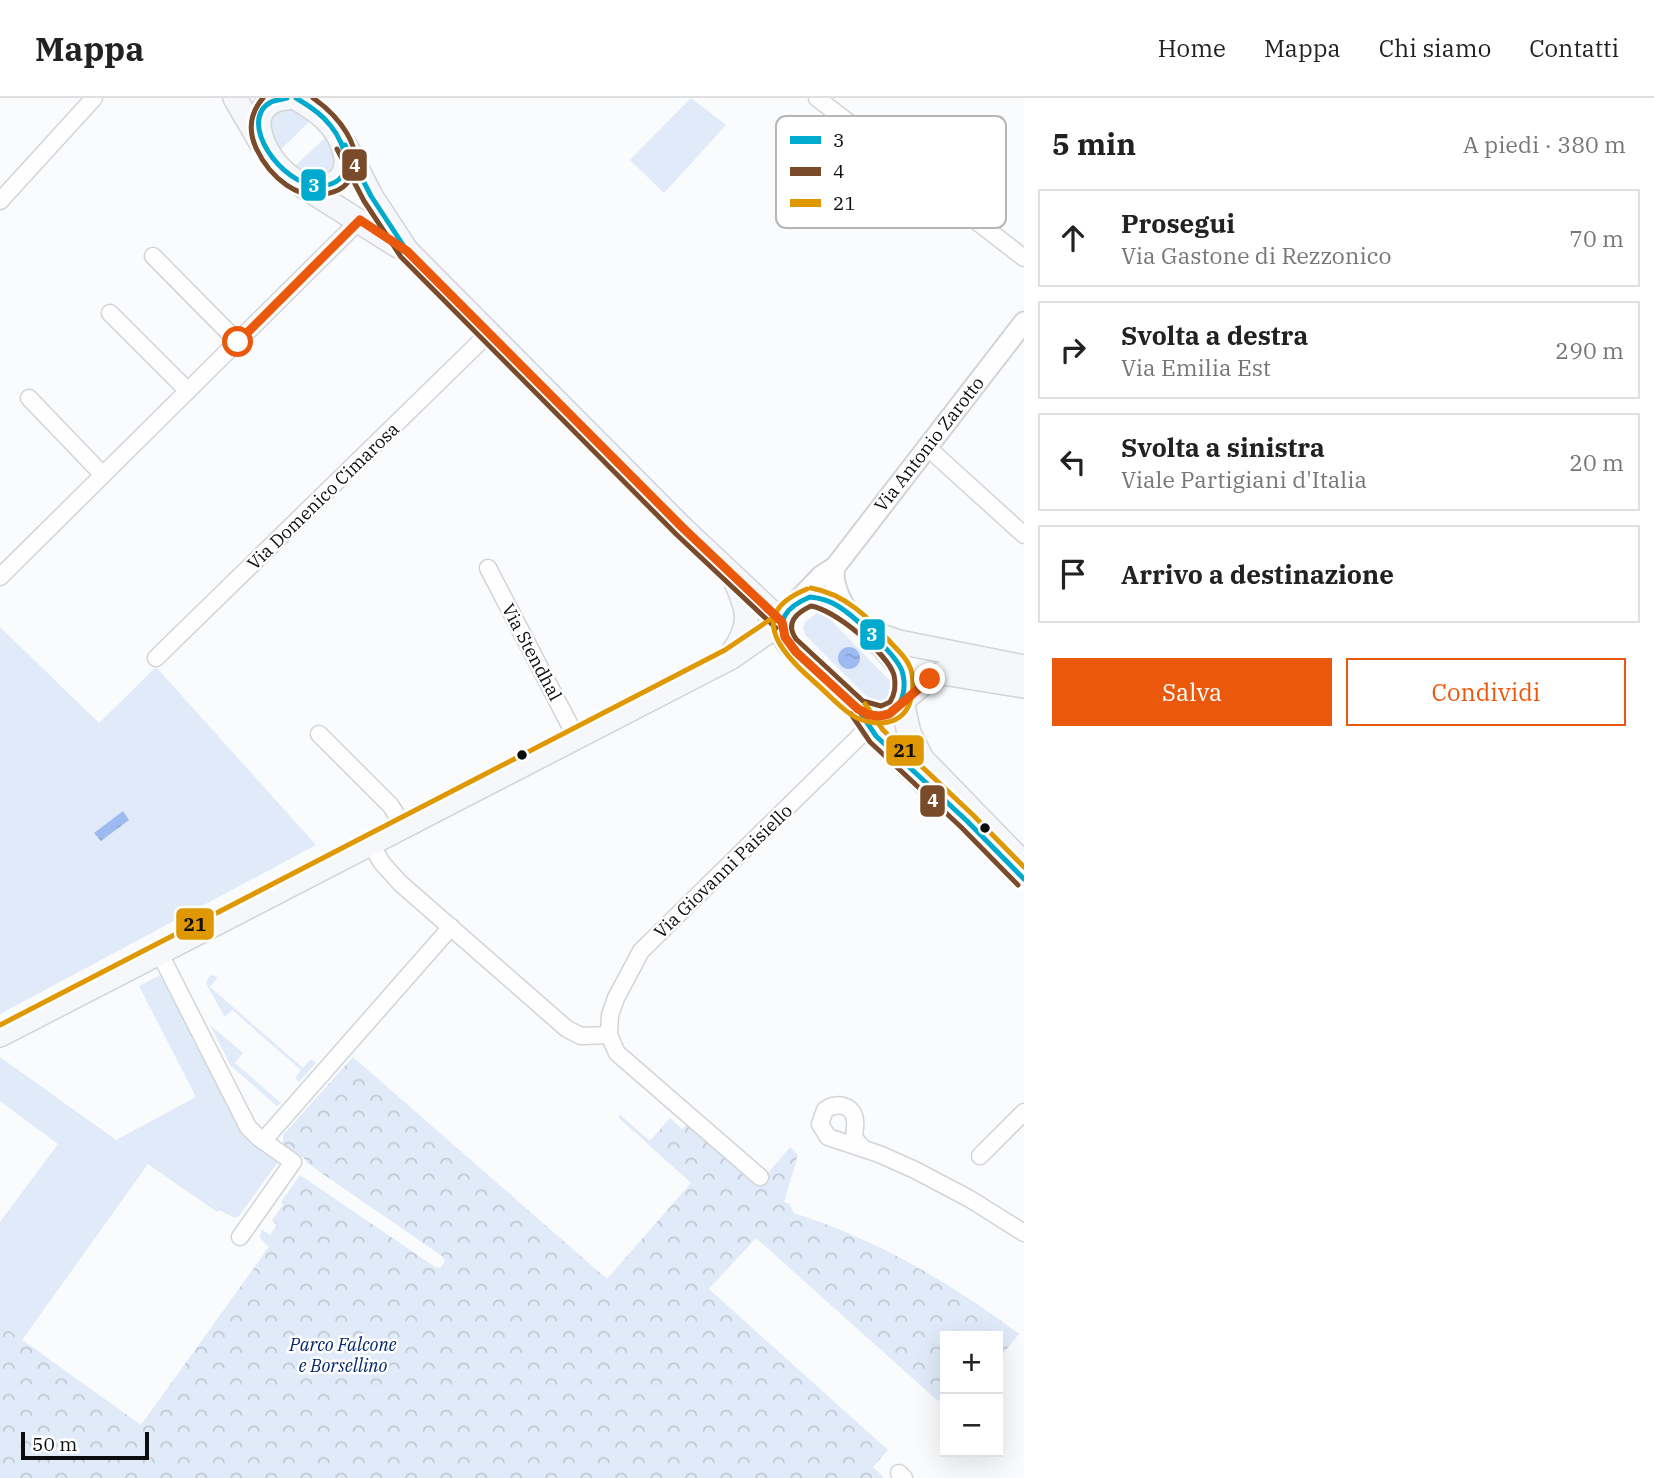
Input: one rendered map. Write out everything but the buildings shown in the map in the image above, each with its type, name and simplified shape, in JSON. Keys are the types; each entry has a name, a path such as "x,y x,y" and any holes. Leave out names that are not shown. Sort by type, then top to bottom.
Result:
{"main road":[{"path":"235,98 265,149 281,170 407,251 683,528 732,574 787,613"},
{"path":"265,149 259,125 266,106 279,99 296,99 331,124 371,196 407,251"},
{"path":"303,186 322,188 339,180 346,164 345,145"},
{"path":"730,658 746,632 747,620 742,597 732,574"},
{"path":"0,1035 730,658 810,597 833,601 901,668 905,682 902,701 909,733 922,759 1024,864"},
{"path":"787,613 785,637 796,652 864,718 876,736 967,821 1024,880"},
{"path":"857,622 900,642 1024,667"},
{"path":"730,658 766,648 796,652"},
{"path":"864,718 889,714 925,682 943,673 1024,686"}],"street":[{"path":"0,201 94,98"},
{"path":"817,98 840,116"},
{"path":"0,577 360,220"},
{"path":"985,228 1024,258"},
{"path":"153,256 238,342"},
{"path":"110,313 188,391"},
{"name":"Via Antonio Zarotto","path":"787,613 821,576 835,567 1024,322"},
{"name":"Via Domenico Cimarosa","path":"156,658 489,333"},
{"path":"29,398 103,475"},
{"path":"927,447 1024,535"},
{"path":"835,567 833,575 840,599 857,622"},
{"name":"Via Stendhal","path":"488,568 576,737"},
{"name":"Via Giovanni Paisiello","path":"608,1035 614,1003 644,948 864,718"},
{"path":"319,734 391,806 403,826"},
{"path":"370,843 388,871 572,1032 581,1036 608,1035 612,1046 622,1058 760,1177"},
{"path":"263,1141 451,928"},
{"path":"159,952 244,1120 253,1133 293,1162 240,1237"},
{"path":"980,1156 1024,1112"},
{"path":"863,1148 945,1185 1024,1233"}],"green space":[{"path":"691,98 726,125 664,193 630,160"},
{"path":"288,105 314,117 278,152 272,143 269,115"},
{"path":"329,134 340,163 325,180 293,168"},
{"path":"817,613 828,617 890,681 893,688 890,696 879,702 871,701 806,636 803,629 805,622"},
{"path":"0,627 99,723 156,667 316,845 0,1014"},
{"path":"160,975 240,1130 278,1162 235,1218 219,1210 217,1212 148,1164 22,1340 0,1324 0,1222 58,1144 0,1101 0,1057 116,1140 196,1097 139,986"},
{"path":"210,975 218,977 210,987 303,1068 311,1059 316,1063 299,1082 295,1078 301,1070 232,1010 224,1016 206,983"},
{"path":"210,1025 243,1053 235,1063 281,1103 277,1106 231,1066"},
{"name":"Parco Falcone e Borsellino","path":"353,1057 607,1279 691,1183 619,1118 619,1114 650,1141 670,1118 682,1129 688,1123 758,1185 790,1147 798,1155 784,1202 789,1204 794,1213 854,1236 912,1264 1019,1334 1003,1354 1003,1331 940,1331 938,1401 756,1238 709,1289 888,1450 873,1467 884,1478 0,1478 0,1324 141,1425 269,1247 260,1238 261,1229 270,1235 277,1225 272,1220 283,1205 281,1202 300,1175 440,1268 445,1261 442,1256 307,1163 283,1144 283,1135"}],"water":[{"path":"849,647 857,650 860,658 857,666 849,669 841,666 838,658 841,650"},
{"path":"123,811 129,820 101,841 94,833"}],"transit line":[{"name":"4","path":"263,98 255,110 251,128 256,148 277,178 298,191 321,195 347,184 355,168 355,156 352,144 340,123 313,98"},
{"name":"3","path":"287,98 271,102 261,111 261,137 268,151 291,176 319,186 331,184 340,179 344,172 346,163 341,143 323,117 296,98"},
{"name":"3","path":"345,145 371,196 407,251 683,529 782,622"},
{"name":"4","path":"337,149 364,201 401,257 677,535 776,628"},
{"name":"21","path":"807,589 787,600 777,612 773,624 776,637 784,650 807,676 852,715 876,723 892,721 902,715 910,702 913,683 906,660 856,609 835,596 811,588"},
{"name":"3","path":"810,597 833,603 843,610 873,635 891,655 902,671 904,681 903,695 897,708 878,715 859,709 804,662 794,650 786,639 784,617 793,607 810,597"},
{"name":"4","path":"811,606 846,624 881,656 894,675 895,689 890,702 881,706 863,701 796,639 792,623 801,612 811,606"},
{"name":"21","path":"0,1025 725,650 777,615"},
{"name":"21","path":"865,704 883,730 1024,867"},
{"name":"3","path":"858,709 876,736 967,821 1024,879"},
{"name":"4","path":"851,714 870,742 961,827 1018,885"}],"route":[{"path":"238,342 360,220 407,251 713,558 782,622 785,637 796,652 858,709 869,715 889,714 930,679"}]}
